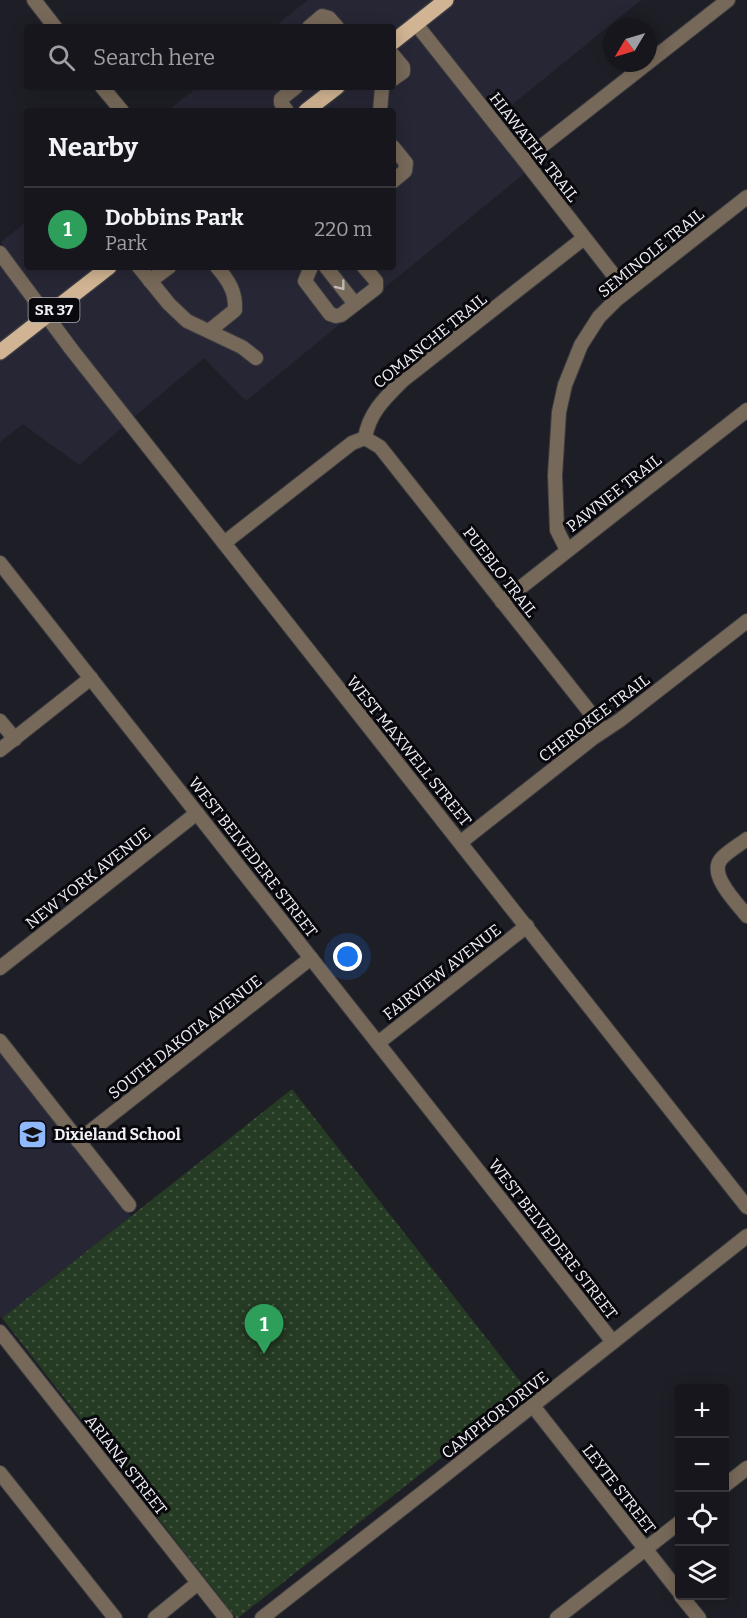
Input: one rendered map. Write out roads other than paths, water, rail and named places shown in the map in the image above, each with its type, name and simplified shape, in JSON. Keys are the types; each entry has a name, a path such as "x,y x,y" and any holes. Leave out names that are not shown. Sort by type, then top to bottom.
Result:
{"main road":[{"path":"396,40 446,0"},
{"path":"309,108 328,90"},
{"name":"SR 37","path":"0,352 105,270"}],"street":[{"path":"34,0 53,24"},
{"path":"524,160 728,0"},
{"path":"313,24 322,16 329,18 334,24"},
{"name":"HIAWATHA TRAIL","path":"416,24 626,291"},
{"path":"396,59 403,68 403,72 396,77"},
{"path":"104,90 120,108"},
{"path":"285,108 281,99 292,90"},
{"path":"381,108 384,90"},
{"path":"396,151 406,163 405,171 396,178"},
{"name":"SEMINOLE TRAIL","path":"567,550 557,530 555,476 559,412 565,385 587,334 599,317 626,291 747,197"},
{"name":"COMANCHE TRAIL","path":"365,438 376,408 402,381 584,238"},
{"name":"WEST MAXWELL STREET","path":"0,253 72,350 747,1207"},
{"path":"141,270 169,304 188,321 242,347 256,358"},
{"path":"150,281 165,270"},
{"path":"209,332 234,310 235,299 230,284 219,270"},
{"path":"308,270 305,281 330,314 336,316 341,315 376,288 376,281 367,270"},
{"path":"328,270 355,304"},
{"name":"PAWNEE TRAIL","path":"502,602 747,410"},
{"path":"224,543 352,443 365,438"},
{"name":"PUEBLO TRAIL","path":"365,438 380,447 604,730"},
{"name":"WEST BELVEDERE STREET","path":"0,563 613,1342"},
{"name":"CHEROKEE TRAIL","path":"461,842 747,621"},
{"path":"0,750 91,678"},
{"path":"0,721 15,739"},
{"name":"NEW YORK AVENUE","path":"0,969 197,813"},
{"path":"747,839 721,860 717,870 719,879 747,916"},
{"name":"FAIRVIEW AVENUE","path":"378,1043 527,926"},
{"name":"SOUTH DAKOTA AVENUE","path":"78,1141 311,958"},
{"path":"0,1041 129,1205"},
{"name":"CAMPHOR DRIVE","path":"262,1618 747,1236"},
{"name":"ARIANA STREET","path":"0,1332 226,1618"},
{"name":"LEYTE STREET","path":"533,1406 675,1588"},
{"path":"729,1482 747,1468"},
{"path":"0,1473 115,1618"},
{"path":"557,1618 675,1526"},
{"path":"155,1618 198,1583"},
{"name":"LEYTE STREET","path":"685,1600 699,1618"}],"place":[{"name":"Dixieland School","path":"33,1134"},
{"name":"Dobbins Park","path":"264,1354"}]}
